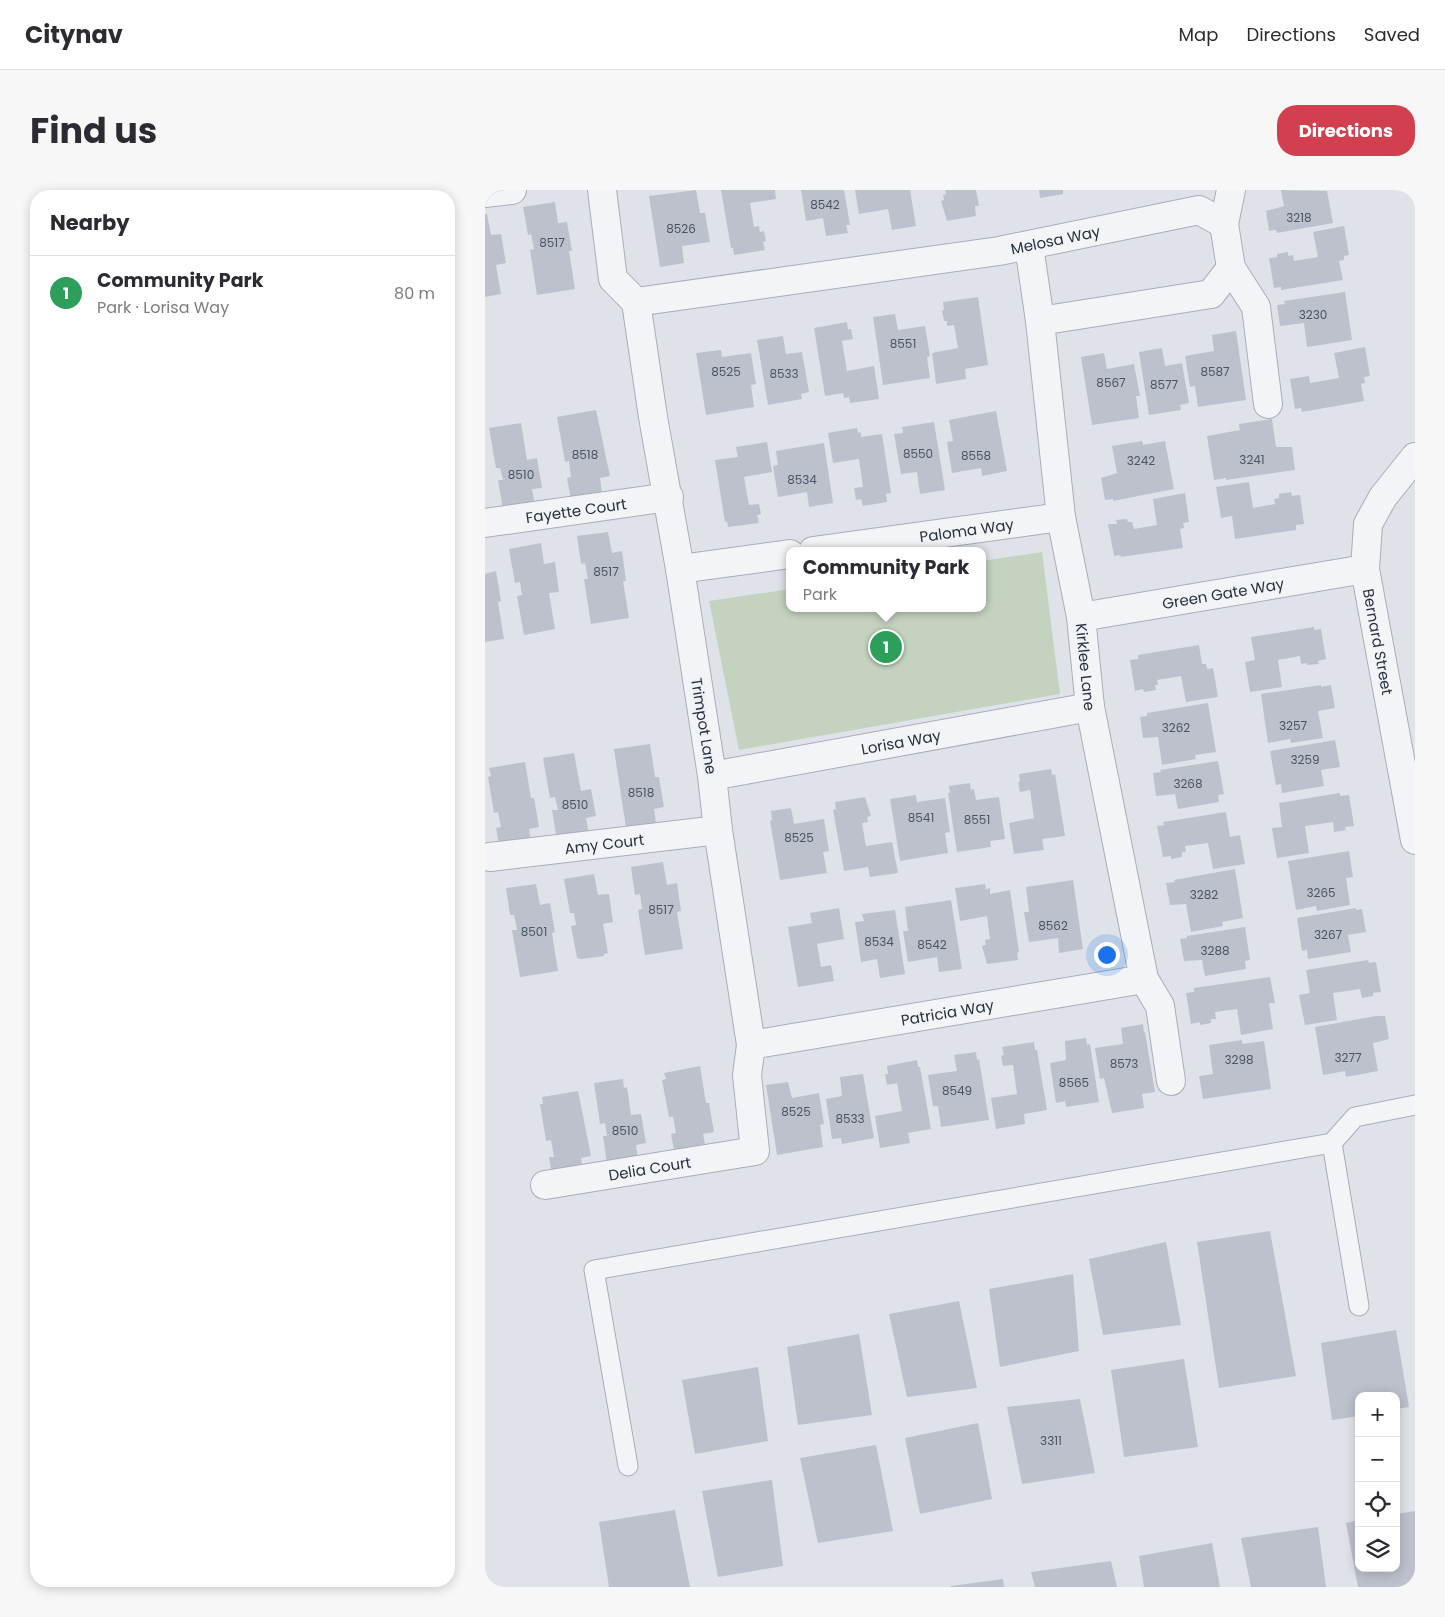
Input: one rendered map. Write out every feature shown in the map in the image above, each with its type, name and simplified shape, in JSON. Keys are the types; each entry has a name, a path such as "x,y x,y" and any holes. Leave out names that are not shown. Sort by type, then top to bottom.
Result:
{"street":[{"path":"485,193 511,190"},
{"path":"603,190 613,279 635,302"},
{"path":"1231,190 1223,224 1231,268 1256,308 1268,404"},
{"name":"Melosa Way","path":"635,302 1029,246 1199,210 1223,224"},
{"name":"Kirklee Lane","path":"1029,246 1041,321 1061,517 1081,617 1090,707 1143,979 1160,1006 1171,1081"},
{"path":"1041,321 1211,294 1231,268"},
{"name":"Trimpot Lane","path":"635,302 653,417 669,497 751,1045 747,1075 755,1151"},
{"name":"Bernard Street","path":"1415,457 1383,498 1368,524 1365,569 1410,776 1415,840"},
{"name":"Fayette Court","path":"485,523 669,497"},
{"name":"Paloma Way","path":"842,547 1061,517"},
{"path":"680,569 786,555"},
{"name":"Green Gate Way","path":"1081,617 1365,569"},
{"name":"Lorisa Way","path":"712,776 1090,707"},
{"name":"Amy Court","path":"490,857 718,830"},
{"name":"Patricia Way","path":"751,1045 1143,979"},
{"name":"Delia Court","path":"545,1185 755,1151"}],"lane":[{"path":"628,1466 594,1270 1332,1143 1355,1117 1415,1104"},
{"path":"1332,1143 1359,1306"}],"green space":[{"path":"1042,552 1060,694 739,750 709,601 786,590 786,612 986,612 986,560"}],"building":[{"path":"696,190 700,213 705,213 710,242 682,246 684,263 660,267 649,196"},
{"path":"721,190 775,190 776,199 750,203 754,227 759,226 760,232 764,231 766,241 763,242 765,250 734,255 733,248 731,248"},
{"path":"801,190 844,190 850,225 846,225 848,233 826,236 823,218 806,221"},
{"path":"855,190 910,190 916,226 892,230 888,209 859,214"},
{"path":"945,190 976,190 979,206 975,206 976,216 947,221 941,201 944,200"},
{"path":"1039,190 1063,190 1063,194 1040,198"},
{"path":"1281,190 1327,191 1333,223 1277,233 1276,230 1269,231 1266,211 1284,206"},
{"path":"555,202 558,223 567,222 572,251 569,251 575,289 537,295 530,250 534,249 531,234 528,235 523,207"},
{"path":"485,214 487,214 491,235 501,234 506,263 496,265 501,294 485,297"},
{"path":"1344,226 1349,255 1344,256 1344,260 1339,261 1343,280 1281,290 1281,287 1274,288 1269,258 1288,252 1288,256 1293,255 1294,261 1318,257 1313,232"},
{"path":"1345,292 1352,340 1307,347 1304,323 1280,326 1277,305 1285,304 1284,301"},
{"path":"978,297 988,365 965,369 966,379 936,384 932,353 958,348 954,325 947,326 947,321 944,321 943,302"},
{"path":"895,314 898,330 925,326 930,356 927,357 930,378 883,385 873,317"},
{"path":"847,322 853,339 842,341 847,371 874,366 879,399 850,403 849,397 844,398 843,393 825,396 814,328"},
{"path":"1236,331 1246,400 1198,407 1195,386 1190,387 1185,356 1214,351 1212,335"},
{"path":"783,336 786,354 802,352 809,392 801,394 802,399 768,405 757,340"},
{"path":"1365,347 1370,376 1364,377 1365,383 1361,384 1364,401 1302,412 1301,408 1295,409 1290,379 1309,376 1310,383 1339,378 1334,353"},
{"path":"1162,348 1165,366 1182,363 1189,403 1180,405 1181,410 1149,415 1139,352"},
{"path":"721,350 722,357 751,353 756,384 751,385 754,407 706,415 696,353"},
{"path":"1104,353 1107,369 1134,364 1140,396 1136,396 1139,418 1092,425 1081,357"},
{"path":"596,410 610,476 600,478 603,500 572,505 567,478 571,477 569,461 565,462 557,417"},
{"path":"996,411 1007,471 982,476 981,468 952,473 947,442 953,441 949,420"},
{"path":"1272,419 1276,447 1292,447 1295,470 1214,480 1207,436 1240,430 1239,424"},
{"path":"934,422 945,490 920,494 917,472 901,474 894,434 903,433 902,427"},
{"path":"521,423 527,460 537,458 542,488 532,489 536,511 504,515 498,480 503,480 500,468 496,468 489,428"},
{"path":"857,428 858,433 861,432 861,437 882,434 891,493 886,494 887,502 863,506 861,499 856,500 854,488 863,487 859,459 833,463 828,433"},
{"path":"1142,441 1143,445 1165,441 1174,489 1113,501 1113,499 1105,500 1101,478 1117,473 1112,446"},
{"path":"767,442 772,472 744,477 749,505 759,504 761,514 757,515 759,523 728,527 727,521 725,522 715,460 738,457 736,447"},
{"path":"824,443 833,503 809,507 807,492 778,497 773,466 778,465 776,451"},
{"path":"1249,482 1253,508 1275,504 1274,499 1279,498 1279,494 1291,492 1292,496 1300,495 1304,524 1296,525 1296,530 1235,539 1232,516 1221,518 1216,487"},
{"path":"1185,493 1189,522 1183,523 1184,528 1180,529 1183,548 1121,557 1120,555 1114,556 1108,524 1117,524 1116,520 1127,519 1128,522 1132,522 1134,529 1157,525 1153,499"},
{"path":"608,532 612,553 622,551 626,581 623,581 629,618 591,624 584,579 588,579 585,563 581,564 577,536"},
{"path":"541,543 544,564 555,562 559,592 549,593 555,629 524,635 517,596 522,595 520,582 515,583 509,549"},
{"path":"496,571 501,601 498,602 504,639 485,642 485,574"},
{"path":"1314,627 1314,630 1321,629 1326,659 1318,661 1319,664 1307,665 1307,663 1301,664 1300,656 1278,660 1282,687 1250,692 1245,662 1255,660 1251,637"},
{"path":"1199,645 1202,664 1206,664 1207,669 1213,668 1218,697 1186,702 1181,676 1157,680 1156,690 1144,692 1143,689 1135,691 1130,660 1138,659 1138,655"},
{"path":"1321,685 1321,687 1331,685 1335,708 1318,711 1323,738 1291,743 1290,739 1268,743 1261,694"},
{"path":"1208,703 1216,752 1195,755 1196,759 1162,765 1158,737 1143,738 1140,717 1147,716 1147,713"},
{"path":"1335,740 1340,767 1321,770 1324,786 1282,793 1281,784 1276,785 1270,751"},
{"path":"650,744 655,777 659,777 664,807 654,809 657,830 627,834 614,749"},
{"path":"574,753 581,791 591,789 596,816 586,818 590,840 558,846 552,810 558,810 555,797 550,798 543,758"},
{"path":"1218,761 1224,794 1218,795 1219,802 1178,809 1175,794 1156,796 1153,773 1161,772 1160,770"},
{"path":"525,762 531,798 534,798 539,827 529,829 532,850 501,855 496,828 501,827 498,812 494,813 488,777 491,776 489,768"},
{"path":"1051,769 1052,775 1055,774 1065,836 1042,839 1044,850 1014,854 1009,823 1034,818 1030,790 1020,792 1019,774"},
{"path":"970,783 971,790 974,789 976,800 999,797 1005,839 990,841 991,847 957,852 948,793 950,793 949,786"},
{"path":"1340,793 1340,796 1349,795 1354,826 1345,827 1346,830 1334,832 1333,822 1305,826 1309,853 1277,858 1272,828 1282,827 1279,803"},
{"path":"916,795 917,802 945,798 950,832 945,833 948,853 900,861 890,799"},
{"path":"865,797 871,816 867,817 868,822 862,823 866,846 892,842 898,873 870,877 868,867 844,871 833,810 836,809 835,802"},
{"path":"791,808 794,824 824,819 829,851 823,852 827,873 780,880 770,821 772,820 771,811"},
{"path":"1226,812 1230,837 1240,835 1245,864 1213,869 1208,843 1185,846 1186,852 1182,852 1182,857 1171,859 1171,856 1163,857 1157,826 1164,825 1163,822"},
{"path":"1349,851 1353,877 1346,878 1350,905 1317,911 1316,906 1296,910 1288,861"},
{"path":"663,862 667,885 677,883 681,911 677,912 683,949 645,955 638,910 642,909 640,894 635,895 631,867"},
{"path":"1235,869 1243,918 1222,922 1223,926 1191,932 1186,904 1170,905 1166,883"},
{"path":"594,874 598,895 609,894 613,922 603,924 608,953 604,954 604,956 581,959 577,958 571,926 576,925 574,913 570,913 564,879"},
{"path":"1073,880 1083,949 1059,953 1058,938 1029,942 1024,912 1029,912 1026,887"},
{"path":"536,884 540,905 550,903 555,932 552,933 558,971 520,977 512,930 517,930 514,915 510,915 506,888"},
{"path":"985,884 986,889 990,888 990,894 1010,890 1019,952 1017,953 1018,960 987,964 982,946 986,945 985,940 990,939 987,916 960,921 955,888"},
{"path":"951,900 962,969 939,972 937,957 908,962 903,931 908,931 905,907"},
{"path":"839,908 844,939 817,944 821,967 831,965 834,981 798,987 788,927 812,923 810,913"},
{"path":"1356,908 1356,910 1362,909 1366,932 1348,935 1351,952 1308,959 1307,950 1302,951 1297,918"},
{"path":"895,910 905,974 880,978 877,959 861,962 855,922 864,921 862,914"},
{"path":"1245,927 1250,960 1245,961 1246,969 1205,976 1202,960 1184,961 1180,939 1187,938 1187,936"},
{"path":"1368,960 1369,963 1376,962 1381,992 1362,998 1360,989 1333,993 1337,1020 1305,1025 1299,995 1310,993 1306,970"},
{"path":"1270,977 1275,1003 1269,1003 1273,1029 1241,1035 1237,1009 1215,1012 1216,1019 1211,1019 1211,1023 1200,1025 1200,1022 1191,1024 1186,993 1194,992 1194,988"},
{"path":"1385,1016 1389,1039 1373,1043 1378,1071 1346,1077 1345,1071 1323,1075 1315,1027"},
{"path":"1143,1024 1155,1092 1142,1094 1144,1108 1112,1113 1104,1078 1100,1079 1095,1048 1123,1044 1121,1028"},
{"path":"1086,1038 1087,1045 1090,1044 1099,1102 1066,1107 1065,1101 1056,1103 1050,1063 1066,1060 1065,1041"},
{"path":"1242,1040 1242,1044 1264,1041 1271,1089 1203,1099 1199,1076 1213,1074 1209,1045"},
{"path":"1034,1042 1047,1110 1024,1114 1025,1124 996,1129 991,1098 1017,1094 1013,1065 1003,1066 1001,1056 1004,1055 1002,1047"},
{"path":"976,1052 977,1060 979,1059 989,1120 941,1127 938,1106 933,1106 928,1075 957,1071 954,1055"},
{"path":"917,1060 918,1067 920,1067 931,1129 908,1133 910,1143 880,1148 875,1116 902,1111 897,1083 887,1085 885,1074 888,1074 887,1066"},
{"path":"700,1066 706,1103 709,1103 714,1132 703,1134 707,1155 676,1161 671,1134 676,1133 673,1117 669,1117 662,1080 666,1079 664,1073"},
{"path":"863,1074 874,1138 842,1144 841,1138 832,1139 826,1099 842,1096 840,1077"},
{"path":"623,1079 624,1088 627,1087 631,1115 641,1114 646,1143 636,1145 639,1166 608,1171 603,1136 607,1136 605,1123 600,1124 594,1083"},
{"path":"788,1082 792,1098 819,1093 824,1124 820,1125 823,1147 777,1155 766,1085"},
{"path":"578,1091 591,1156 581,1158 584,1176 553,1182 549,1157 554,1157 551,1140 546,1141 540,1104 543,1104 542,1097"},
{"path":"1270,1231 1296,1376 1219,1388 1197,1242"},
{"path":"1166,1242 1181,1325 1103,1335 1089,1259"},
{"path":"1073,1274 1079,1351 1000,1367 989,1289"},
{"path":"959,1301 977,1388 907,1397 889,1314"},
{"path":"1396,1330 1409,1407 1400,1408 1400,1392 1355,1392 1355,1417 1332,1420 1321,1343"},
{"path":"859,1334 872,1415 798,1425 787,1347"},
{"path":"1184,1359 1198,1447 1124,1457 1111,1370"},
{"path":"758,1367 768,1441 695,1454 682,1380"},
{"path":"1080,1399 1095,1473 1022,1484 1007,1407"},
{"path":"978,1423 992,1499 920,1514 905,1438"},
{"path":"876,1445 893,1531 818,1543 800,1458"},
{"path":"772,1480 783,1566 718,1577 702,1491"},
{"path":"675,1510 690,1587 609,1587 599,1522"},
{"path":"1415,1511 1415,1587 1358,1587 1355,1572 1400,1572 1400,1513"},
{"path":"1355,1521 1355,1571 1346,1523"},
{"path":"1318,1527 1326,1587 1251,1587 1241,1538"},
{"path":"1212,1543 1220,1587 1144,1587 1139,1556"},
{"path":"1111,1561 1117,1587 1035,1587 1031,1572"},
{"path":"1003,1579 1004,1587 951,1587 951,1586"}],"place":[{"name":"Community Park","path":"886,647"}]}
